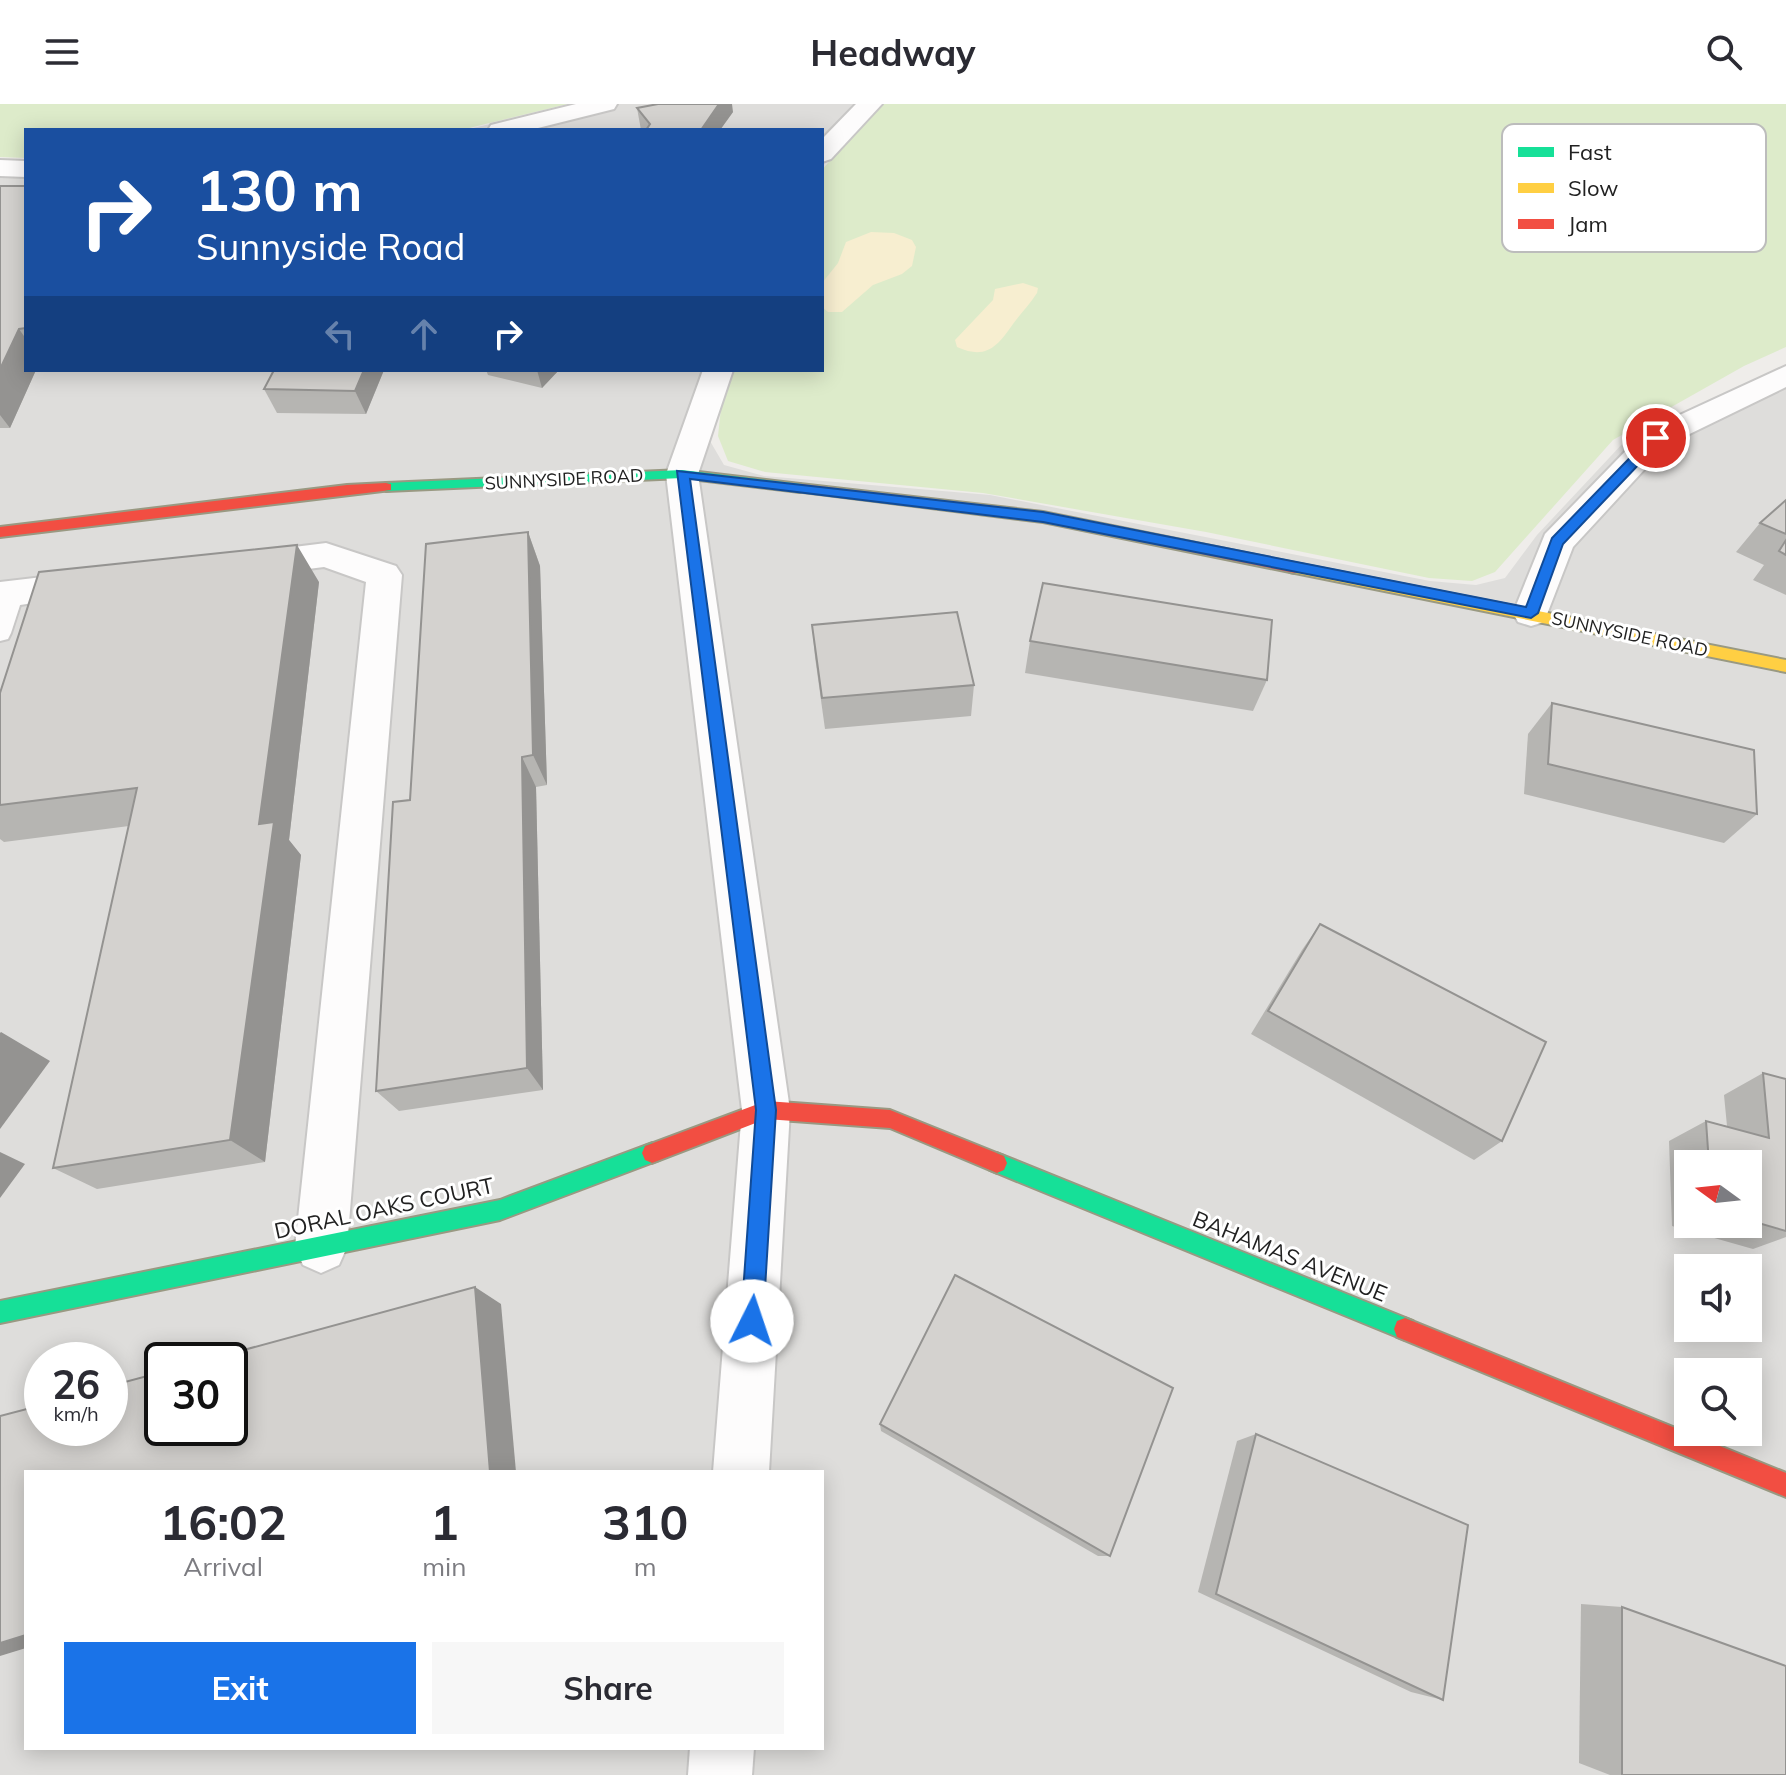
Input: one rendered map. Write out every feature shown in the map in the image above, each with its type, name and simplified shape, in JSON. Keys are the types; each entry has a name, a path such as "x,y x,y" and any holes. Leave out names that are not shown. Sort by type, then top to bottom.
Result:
{"street":[{"path":"508,128 605,104"},
{"path":"824,152 870,104"},
{"path":"0,168 24,169"},
{"path":"717,372 682,474 766,1110 741,1470"},
{"path":"1531,613 1557,542 1656,438 1786,375"},
{"name":"SUNNYSIDE ROAD","path":"0,532 347,489 682,474 1043,517 1786,666"},
{"path":"210,570 326,555 384,575 321,1247"},
{"path":"6,594 134,579"},
{"name":"DORAL OAKS COURT","path":"0,1312 500,1210 766,1110"},
{"name":"BAHAMAS AVENUE","path":"766,1110 890,1119 1786,1485"},
{"path":"720,1775 722,1750"}],"lane":[{"path":"0,633 6,594"}],"shaded area":[{"path":"575,104 876,104 824,164 824,128 473,128"},
{"path":"0,160 24,161 24,372 730,372 710,441 724,465 764,476 990,495 1430,581 1476,585 1505,578 1537,535 1624,442 1786,367 1786,1775 0,1775"}],"green space":[{"path":"0,104 568,104 469,128 24,128 24,158 0,157"},
{"path":"878,104 1786,104 1786,347 1744,366 1613,440 1495,572 1472,581 1429,578 1206,532 983,493 765,472 728,461 718,436 721,408 732,372 824,372 824,168"}],"sand":[{"path":"871,232 894,233 912,240 916,247 912,266 902,274 873,285 842,312 828,312 824,309 824,280 838,263 846,242"},
{"path":"1023,283 1038,288 1037,293 996,345 983,352 957,347 955,340 993,300 995,289"}],"building":[{"path":"658,104 719,104 702,128 647,128 650,124 637,108"},
{"path":"0,186 24,186 24,328 19,329 0,369"},
{"path":"273,372 363,372 355,391 264,389"},
{"path":"1786,500 1786,534 1760,523"},
{"path":"528,532 533,755 522,757 527,1068 376,1091 393,802 410,800 426,544"},
{"path":"1786,540 1786,555 1779,551"},
{"path":"297,545 259,824 274,822 230,1140 53,1168 137,788 0,805 0,693 39,572"},
{"path":"1043,583 1272,620 1267,680 1030,641"},
{"path":"957,612 974,685 822,698 812,625"},
{"path":"1552,703 1754,750 1757,814 1548,764"},
{"path":"1320,924 1546,1042 1502,1141 1268,1011"},
{"path":"1763,1073 1786,1079 1786,1231 1762,1224 1762,1150 1708,1150 1706,1121 1769,1138"},
{"path":"955,1275 1173,1388 1110,1556 880,1424"},
{"path":"475,1287 490,1470 24,1470 24,1636 0,1643 0,1416 24,1410 24,1446 128,1446 128,1381 144,1377 144,1446 248,1446 248,1349"},
{"path":"1256,1434 1468,1525 1443,1700 1216,1594"},
{"path":"1622,1607 1786,1666 1786,1775 1622,1775"}],"traffic: fast":[{"path":"386,487 682,474 800,488"},
{"path":"0,1312 500,1210 652,1153"},
{"path":"997,1163 1405,1329"}],"traffic: slow":[{"path":"1295,568 1786,666"}],"traffic: jam":[{"path":"0,532 347,489 386,487"},
{"path":"800,488 1043,517 1295,568"},
{"path":"652,1153 766,1110 890,1119 997,1163"},
{"path":"1405,1329 1786,1485"}],"route":[{"path":"752,1321 766,1110 682,474 1043,517 1531,613 1557,542 1656,438"}]}
